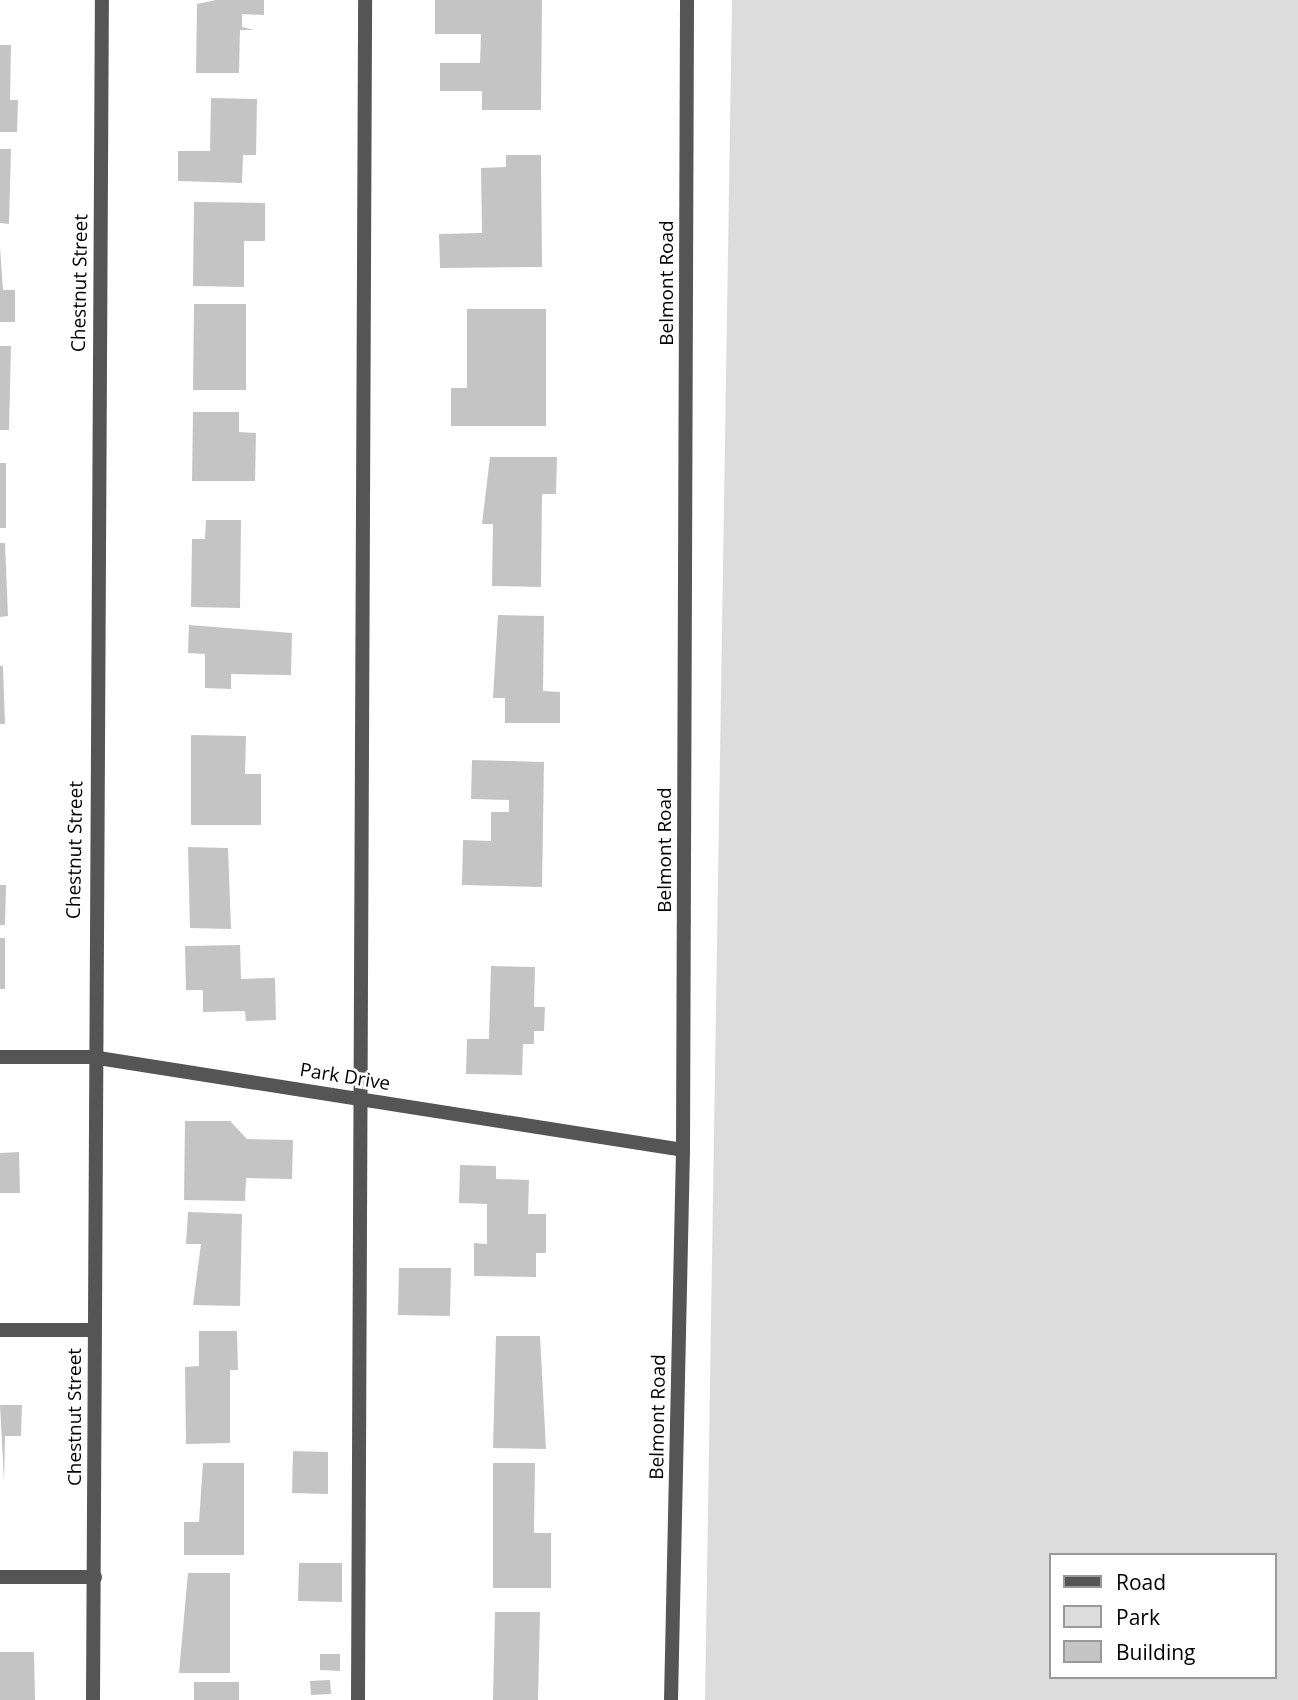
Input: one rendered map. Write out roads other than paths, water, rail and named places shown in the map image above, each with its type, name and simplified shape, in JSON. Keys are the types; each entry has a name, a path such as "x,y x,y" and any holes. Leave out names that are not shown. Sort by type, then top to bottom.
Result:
{"street":[{"name":"Chestnut Street","path":"93,1700 95,1577 92,1057 102,0"},
{"path":"358,1700 357,1099 365,0"},
{"name":"Belmont Road","path":"671,1700 683,1150 687,0"},
{"name":"Park Drive","path":"0,1057 92,1057 683,1150"},
{"path":"0,1330 94,1330"},
{"path":"0,1577 95,1577"}]}
